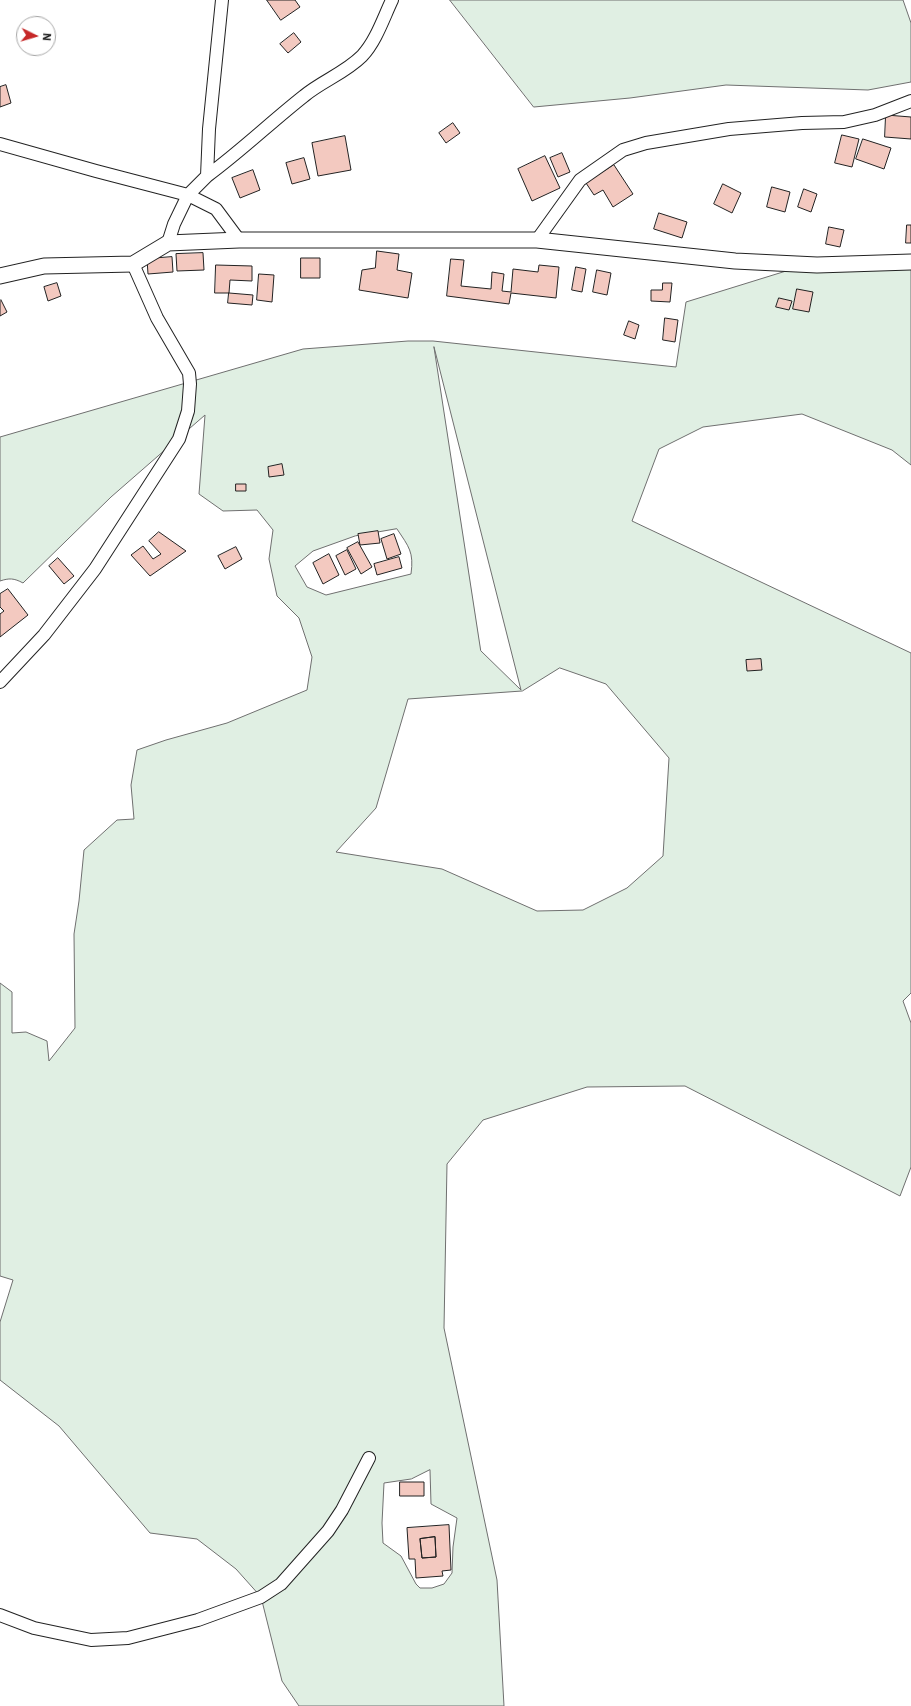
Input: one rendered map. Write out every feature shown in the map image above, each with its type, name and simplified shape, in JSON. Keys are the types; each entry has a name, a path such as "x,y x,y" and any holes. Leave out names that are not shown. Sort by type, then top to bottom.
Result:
{"street":[{"path":"207,176 209,129 222,0"},
{"path":"168,243 174,224 188,195 207,176 247,146 305,95 344,71 362,56 373,41 392,0"},
{"path":"537,240 580,180 623,150 646,143 729,129 802,123 844,122 875,115 911,101"},
{"path":"0,144 188,195 216,209 239,240"},
{"path":"0,276 44,266 134,264 168,243 239,240 537,240 735,261 817,264 911,262"},
{"path":"0,682 44,635 95,569 179,439 188,411 190,384 189,373 157,318 134,264"},
{"path":"0,1616 34,1628 91,1640 128,1638 198,1620 261,1597 281,1584 328,1531 342,1510 369,1458"}],"green space":[{"path":"450,0 903,0 911,23 911,82 868,90 726,85 630,98 534,107"},
{"path":"911,266 911,465 892,450 802,414 703,427 659,449 632,521 911,653 911,993 903,1001 911,1023 911,1167 900,1196 685,1086 587,1087 483,1120 447,1164 444,1328 497,1580 504,1706 299,1706 282,1681 261,1597 236,1569 197,1539 150,1533 59,1426 0,1380 0,1322 13,1280 0,1276 0,983 12,992 12,1033 26,1032 47,1041 49,1061 75,1028 74,934 84,850 117,820 134,819 131,785 137,750 166,740 227,723 307,690 312,657 299,618 277,596 269,559 273,530 257,510 223,511 199,494 205,415 111,497 23,583 12,579 0,581 0,437 303,349 408,341 433,341 676,367 686,302 799,267","holes":["434,347 521,690 481,651","397,529 410,550 412,560 411,574 326,595 307,587 295,566 313,551 355,536","560,668 606,684 669,758 663,856 627,888 583,910 537,911 442,869 336,852 376,808 408,699 522,691","430,1470 431,1504 457,1518 453,1547 452,1573 444,1584 432,1588 420,1588 416,1584 401,1556 383,1543 382,1523 384,1483 411,1479"]}],"building":[{"path":"267,0 295,0 300,7 281,20"},
{"path":"294,33 301,42 288,53 280,44"},
{"path":"6,85 11,103 0,107 0,87"},
{"path":"886,115 911,117 911,139 885,137"},
{"path":"453,123 460,133 446,143 439,133"},
{"path":"842,135 859,139 852,167 835,163"},
{"path":"345,136 351,170 318,176 312,143"},
{"path":"863,139 891,148 884,169 856,159"},
{"path":"562,153 570,172 558,177 550,158"},
{"path":"545,156 560,188 532,201 518,169"},
{"path":"304,158 310,179 292,184 286,163"},
{"path":"614,165 633,194 613,207 603,190 594,195 586,183"},
{"path":"253,170 260,190 240,198 232,178"},
{"path":"723,184 741,193 732,213 714,204"},
{"path":"772,187 790,192 785,212 767,207"},
{"path":"804,189 817,194 811,212 798,207"},
{"path":"659,213 687,222 682,238 654,229"},
{"path":"907,225 911,225 911,243 906,243"},
{"path":"829,227 844,230 840,247 826,244"},
{"path":"377,251 399,254 397,270 412,273 408,298 359,290 362,270 375,268"},
{"path":"203,253 204,270 177,271 176,254"},
{"path":"172,257 173,272 148,274 147,259"},
{"path":"301,258 320,258 320,278 301,278"},
{"path":"451,259 464,260 461,286 491,289 492,272 504,274 502,291 511,292 513,269 538,272 539,265 559,267 556,298 511,293 509,304 447,296"},
{"path":"216,265 252,266 252,281 230,280 229,293 215,293"},
{"path":"576,267 586,269 582,292 572,290"},
{"path":"597,270 611,273 607,295 593,292"},
{"path":"259,274 274,275 272,302 257,300"},
{"path":"57,283 61,296 48,301 44,287"},
{"path":"663,283 672,283 670,302 651,301 651,290 662,290"},
{"path":"797,289 813,292 809,312 793,309"},
{"path":"229,293 253,295 252,305 228,303"},
{"path":"779,298 792,301 789,310 776,307"},
{"path":"1,300 7,312 0,316 0,301"},
{"path":"665,318 678,320 675,342 663,340"},
{"path":"629,321 639,325 635,339 624,335"},
{"path":"282,464 284,475 269,477 268,467"},
{"path":"236,484 246,484 246,491 236,491"},
{"path":"378,531 380,543 360,545 358,534"},
{"path":"159,532 186,551 150,576 131,555 143,546 153,559 161,554 149,541"},
{"path":"394,534 401,554 387,559 381,539"},
{"path":"358,542 372,567 361,574 347,548"},
{"path":"236,547 242,559 225,569 218,556"},
{"path":"347,550 356,569 345,575 336,556"},
{"path":"329,554 339,575 323,584 313,563"},
{"path":"399,557 402,568 377,575 374,564"},
{"path":"58,558 74,576 64,584 49,566"},
{"path":"8,589 28,615 0,637 0,614 4,611 0,607 0,594"},
{"path":"761,659 762,670 747,671 746,660"},
{"path":"400,1482 424,1482 424,1496 400,1496"},
{"path":"449,1525 451,1570 442,1571 443,1576 416,1578 415,1559 409,1559 407,1528","holes":["435,1537 436,1557 422,1558 420,1539"]},
{"path":"435,1537 436,1557 422,1558 420,1539"}]}
